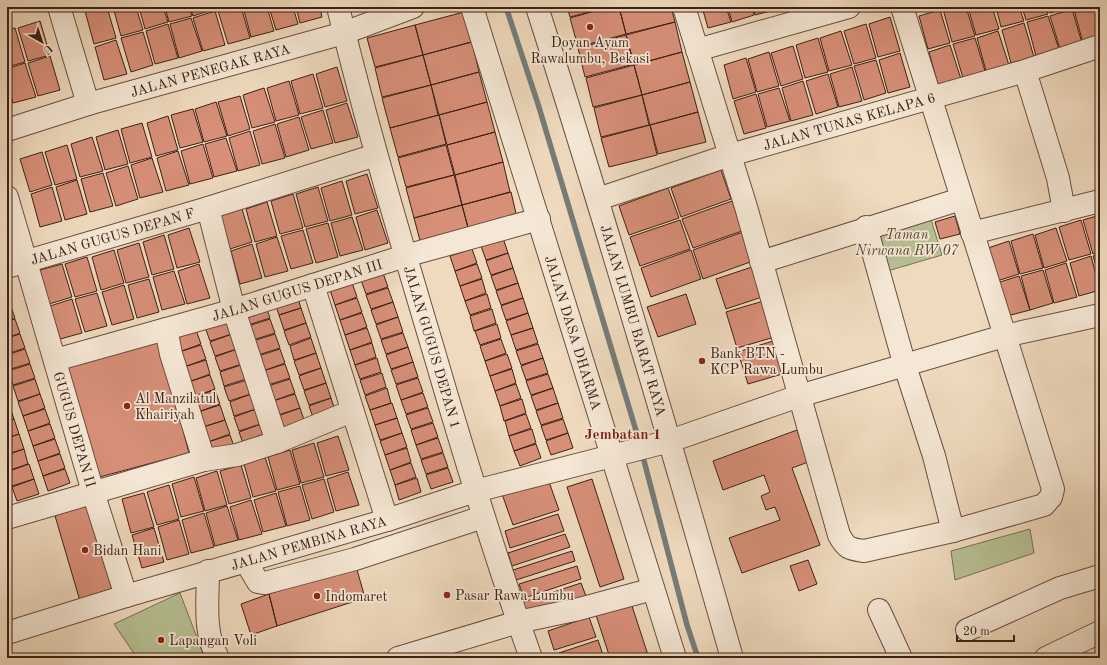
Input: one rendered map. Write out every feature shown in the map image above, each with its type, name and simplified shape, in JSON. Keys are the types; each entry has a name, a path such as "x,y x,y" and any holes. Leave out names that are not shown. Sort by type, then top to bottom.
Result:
{"street":[{"path":"59,7 88,104"},
{"name":"JALAN GUGUS DEPAN 1","path":"338,7 376,155 405,256 483,517 531,658"},
{"name":"JALAN PENEGAK RAYA","path":"7,130 88,104 344,32 413,7"},
{"name":"JALAN DASA DHARMA","path":"472,7 614,455 653,589 675,658"},
{"name":"JALAN LUMBU BARAT RAYA","path":"537,7 598,199 667,442 732,658"},
{"path":"684,7 762,262 839,534 844,543 850,549 864,551 953,531 1044,505 1051,497 1053,489 961,199 932,98 902,7"},
{"path":"697,50 849,7"},
{"name":"JALAN TUNAS KELAPA 6","path":"598,199 730,155 1025,71 1100,46"},
{"path":"1025,71 1058,178 1064,211"},
{"name":"JALAN GUGUS DEPAN F","path":"16,265 208,213 376,155"},
{"name":"GUGUS DEPAN II","path":"7,197 16,265 55,360 93,492 126,596"},
{"path":"762,262 866,227 961,199"},
{"path":"972,233 1100,201"},
{"path":"208,213 234,310 277,442"},
{"name":"JALAN GUGUS DEPAN III","path":"55,360 234,310 405,256 539,219"},
{"path":"866,227 905,366 934,456 953,531"},
{"path":"313,285 387,520"},
{"name":"JALAN PEMBINA RAYA","path":"7,633 208,571 246,562 387,520 475,491 667,442 799,396 1004,336 1100,315"},
{"path":"166,329 171,354 204,460"},
{"path":"7,518 204,460 237,455 277,442 352,411"},
{"path":"246,562 258,582 265,583 355,559 483,517"},
{"path":"347,532 355,559"},
{"path":"208,571 209,632 218,658"},
{"path":"967,630 1060,588 1100,576"},
{"path":"398,658 518,622 579,609 653,589"},
{"path":"879,610 901,658"},
{"path":"1046,658 1100,632"}],"green space":[{"name":"Taman Nirwana RW 07","path":"929,213 942,255 884,272 872,230"},
{"path":"1030,529 1034,553 955,580 951,551"},
{"name":"Lapangan Voli","path":"180,593 204,656 200,658 137,658 114,624"}],"building":[{"path":"98,7 107,7 116,38 94,44 85,11"},
{"path":"113,7 136,7 143,30 121,36"},
{"path":"139,7 163,7 168,22 145,29"},
{"path":"165,7 189,7 192,16 169,22"},
{"path":"190,7 214,7 215,9 193,16"},
{"path":"230,7 241,7 250,38 228,44 218,11"},
{"path":"243,7 267,7 274,31 251,37"},
{"path":"269,7 293,7 298,24 276,30"},
{"path":"296,7 320,7 322,17 300,23"},
{"path":"567,7 609,7 570,17"},
{"path":"609,7 619,7 626,34 578,47 570,18"},
{"path":"619,7 671,7 675,22 626,34"},
{"path":"702,7 726,7 731,22 708,28"},
{"path":"728,7 752,7 754,15 732,22"},
{"path":"753,7 777,7 778,9 755,15"},
{"path":"949,7 966,7 975,36 952,42 943,9"},
{"path":"968,7 992,7 999,29 976,35"},
{"path":"996,7 1019,7 1024,21 1001,27"},
{"path":"1022,7 1046,7 1048,14 1026,20"},
{"path":"1048,7 1072,7 1050,13"},
{"path":"1082,7 1097,7 1100,16 1100,38 1083,43 1074,10"},
{"path":"1072,9 1082,43 1060,49 1050,16"},
{"path":"940,10 950,43 928,49 919,16"},
{"path":"215,11 225,45 203,51 193,18"},
{"path":"464,12 471,42 423,55 415,25"},
{"path":"1048,16 1059,49 1036,56 1027,22"},
{"path":"890,17 900,51 878,57 869,24"},
{"path":"191,18 202,51 179,58 170,24"},
{"path":"40,21 50,55 28,61 18,28"},
{"path":"675,22 682,52 634,65 626,35"},
{"path":"1024,23 1034,57 1011,63 1002,30"},
{"path":"168,24 178,58 155,64 146,31"},
{"path":"866,24 876,58 854,64 844,31"},
{"path":"415,25 423,55 375,67 367,38"},
{"path":"15,28 25,62 7,67 7,30"},
{"path":"841,31 852,65 829,71 820,38"},
{"path":"998,31 1009,65 986,71 977,38"},
{"path":"143,32 153,65 131,72 121,38"},
{"path":"626,35 634,64 585,77 578,48"},
{"path":"818,38 828,72 805,78 796,45"},
{"path":"975,38 985,71 963,78 953,44"},
{"path":"116,40 127,74 104,80 95,47"},
{"path":"472,42 479,72 431,85 423,55"},
{"path":"950,45 961,79 938,85 929,52"},
{"path":"793,46 803,79 781,86 771,53"},
{"path":"682,52 690,82 642,95 634,65"},
{"path":"769,52 779,86 757,92 748,59"},
{"path":"900,53 910,87 888,93 879,60"},
{"path":"423,55 431,85 382,97 375,68"},
{"path":"50,56 60,90 38,96 28,63"},
{"path":"746,58 756,92 733,99 724,65"},
{"path":"876,60 886,93 864,100 854,66"},
{"path":"25,63 36,97 13,103 7,82 7,69"},
{"path":"634,65 642,95 593,107 586,78"},
{"path":"337,67 347,101 325,107 316,74"},
{"path":"852,67 862,101 839,107 830,74"},
{"path":"479,72 487,102 439,115 431,85"},
{"path":"313,74 323,108 300,114 291,81"},
{"path":"828,74 838,107 816,114 806,81"},
{"path":"289,81 299,115 276,121 267,88"},
{"path":"803,81 813,115 791,121 782,88"},
{"path":"690,82 698,112 650,125 642,95"},
{"path":"431,85 438,115 390,128 382,98"},
{"path":"264,88 275,122 252,128 243,95"},
{"path":"779,88 790,121 767,127 758,94"},
{"path":"7,90 11,104 7,105"},
{"path":"756,94 766,128 744,134 734,101"},
{"path":"642,95 649,125 601,137 594,108"},
{"path":"240,96 250,129 228,136 218,102"},
{"path":"216,102 227,136 204,142 195,109"},
{"path":"487,102 495,132 447,145 439,115"},
{"path":"347,103 358,137 335,143 326,110"},
{"path":"193,109 203,142 180,148 171,115"},
{"path":"323,110 333,143 311,149 301,117"},
{"path":"698,112 706,142 658,154 650,125"},
{"path":"439,115 446,144 398,157 390,128"},
{"path":"168,116 178,150 156,156 147,123"},
{"path":"299,117 309,150 286,157 277,124"},
{"path":"142,123 152,157 130,163 121,129"},
{"path":"275,124 285,158 262,164 253,131"},
{"path":"650,125 657,155 609,167 601,138"},
{"path":"118,130 128,164 105,170 96,137"},
{"path":"250,131 260,165 238,171 229,138"},
{"path":"495,132 503,162 455,175 447,145"},
{"path":"92,137 103,171 80,177 71,144"},
{"path":"226,138 237,171 214,177 205,144"},
{"path":"203,144 213,178 190,184 181,151"},
{"path":"67,145 77,179 55,185 45,152"},
{"path":"446,145 454,175 406,187 398,158"},
{"path":"178,151 189,185 166,191 157,158"},
{"path":"42,152 52,185 30,192 20,159"},
{"path":"152,158 163,192 140,198 131,165"},
{"path":"503,162 510,192 462,205 455,175"},
{"path":"128,166 138,199 116,206 106,173"},
{"path":"721,170 731,199 681,217 671,188"},
{"path":"103,173 113,206 90,212 81,179"},
{"path":"367,174 378,208 355,214 346,181"},
{"path":"454,175 462,205 414,218 406,188"},
{"path":"77,180 87,214 65,220 56,187"},
{"path":"342,181 352,215 330,221 321,188"},
{"path":"52,187 62,221 40,227 31,194"},
{"path":"318,187 328,221 305,227 296,194"},
{"path":"668,188 679,218 629,235 619,206"},
{"path":"511,192 518,222 470,235 462,205"},
{"path":"293,194 303,228 280,234 271,201"},
{"path":"732,201 742,231 693,248 682,219"},
{"path":"267,202 277,236 255,242 246,209"},
{"path":"462,205 470,235 422,248 414,218"},
{"path":"242,209 252,242 230,249 220,216"},
{"path":"377,210 388,243 365,250 356,217"},
{"path":"1100,215 1100,251 1093,254 1083,220"},
{"path":"955,216 960,234 940,239 935,222"},
{"path":"352,217 363,250 340,256 331,223"},
{"path":"680,220 690,249 640,266 630,237"},
{"path":"1081,220 1091,254 1069,260 1059,227"},
{"path":"328,223 338,257 316,263 306,229"},
{"path":"189,228 200,262 177,268 168,235"},
{"path":"1056,228 1067,261 1044,268 1035,235"},
{"path":"303,230 313,263 291,269 281,236"},
{"path":"743,232 753,261 703,279 693,250"},
{"path":"1033,234 1043,268 1020,274 1011,241"},
{"path":"164,235 174,269 152,275 143,242"},
{"path":"277,237 288,271 265,277 256,244"},
{"path":"503,238 508,253 486,260 481,246"},
{"path":"1009,241 1019,274 997,281 988,248"},
{"path":"139,243 149,277 126,283 117,250"},
{"path":"252,244 262,278 240,284 231,251"},
{"path":"472,249 477,263 455,271 450,256"},
{"path":"114,250 124,283 101,290 92,257"},
{"path":"691,250 701,279 651,297 641,268"},
{"path":"508,253 513,268 491,275 486,261"},
{"path":"1100,254 1100,279 1093,256"},
{"path":"1091,256 1100,290 1079,296 1070,263"},
{"path":"87,257 97,291 75,297 65,264"},
{"path":"1066,263 1077,297 1054,303 1045,270"},
{"path":"62,264 72,297 49,304 40,270"},
{"path":"199,264 210,298 187,304 178,271"},
{"path":"477,264 482,278 460,286 455,271"},
{"path":"755,266 765,296 726,309 716,279"},
{"path":"513,268 518,283 496,290 491,276"},
{"path":"1043,270 1053,303 1030,310 1021,276"},
{"path":"174,271 185,304 162,310 153,277"},
{"path":"383,273 388,287 366,294 361,280"},
{"path":"1019,276 1030,310 1007,316 997,283"},
{"path":"149,279 159,312 137,318 128,285"},
{"path":"482,279 486,293 465,301 460,286"},
{"path":"352,283 357,297 335,305 330,290"},
{"path":"518,283 523,298 501,305 496,291"},
{"path":"124,285 134,319 112,325 102,292"},
{"path":"388,288 393,302 371,309 366,295"},
{"path":"97,293 107,326 85,332 75,299"},
{"path":"296,293 301,308 279,315 274,301"},
{"path":"7,294 10,303 7,304"},
{"path":"487,294 491,308 470,315 465,301"},
{"path":"686,294 696,324 658,337 647,307"},
{"path":"357,298 362,312 340,320 335,305"},
{"path":"523,298 528,313 506,320 501,306"},
{"path":"72,299 82,333 60,339 50,306"},
{"path":"767,300 778,336 737,348 726,312"},
{"path":"393,302 398,317 376,324 371,310"},
{"path":"10,304 15,318 7,321 7,305"},
{"path":"265,304 270,318 248,325 243,311"},
{"path":"301,308 306,323 284,330 279,315"},
{"path":"492,309 496,323 474,331 470,316"},
{"path":"362,313 367,327 345,335 340,320"},
{"path":"528,313 533,328 511,335 506,321"},
{"path":"398,317 403,332 381,339 376,325"},
{"path":"15,319 20,333 7,338 7,321"},
{"path":"227,319 232,334 210,341 205,327"},
{"path":"270,319 275,333 253,340 248,326"},
{"path":"306,323 311,337 289,345 284,331"},
{"path":"497,324 501,338 480,345 475,331"},
{"path":"367,328 372,342 350,350 345,335"},
{"path":"533,328 538,343 516,350 511,335"},
{"path":"196,330 201,344 179,352 174,337"},
{"path":"403,333 408,347 386,354 381,340"},
{"path":"20,334 25,348 7,354 7,338"},
{"path":"232,334 237,349 215,356 210,342"},
{"path":"275,334 280,348 258,355 253,341"},
{"name":"Al Manzilatul Khairiyah","path":"158,335 189,453 96,478 65,359"},
{"path":"311,338 316,353 294,360 290,346"},
{"path":"501,339 506,353 485,361 480,346"},
{"path":"779,339 789,372 748,384 738,352"},
{"path":"372,343 376,357 355,365 350,350"},
{"path":"538,344 543,358 521,365 516,351"},
{"path":"201,345 206,359 184,367 179,352"},
{"path":"408,347 413,362 391,369 386,355"},
{"path":"25,349 30,363 8,370 7,355"},
{"path":"237,349 242,364 220,371 215,357"},
{"path":"280,349 285,363 263,371 258,356"},
{"path":"316,353 321,368 299,375 294,361"},
{"path":"507,354 512,368 490,376 485,361"},
{"path":"377,358 381,372 360,379 355,365"},
{"path":"543,358 548,373 526,380 521,366"},
{"path":"206,360 210,374 189,382 184,367"},
{"path":"413,362 418,377 396,384 391,370"},
{"path":"30,364 35,378 13,385 8,371"},
{"path":"285,364 290,378 268,385 263,371"},
{"path":"241,365 246,379 224,386 220,372"},
{"path":"321,368 326,383 304,390 299,376"},
{"path":"512,369 516,383 495,391 490,376"},
{"path":"382,373 386,387 365,395 360,380"},
{"path":"548,374 553,388 531,395 526,381"},
{"path":"210,375 215,389 193,397 188,382"},
{"path":"418,378 423,392 401,400 396,385"},
{"path":"35,379 40,394 18,401 13,386"},
{"path":"290,379 295,393 273,401 268,386"},
{"path":"247,380 251,394 229,401 224,387"},
{"path":"326,383 331,398 309,405 304,391"},
{"path":"516,384 521,398 500,406 495,391"},
{"path":"387,388 391,403 370,410 365,396"},
{"path":"553,388 558,403 536,410 531,396"},
{"path":"215,390 220,404 198,412 193,397"},
{"path":"423,393 428,407 406,414 401,400"},
{"path":"40,394 45,408 23,416 18,402"},
{"path":"251,394 256,409 234,416 230,402"},
{"path":"295,394 300,408 278,415 273,401"},
{"path":"331,398 336,413 314,420 309,406"},
{"path":"522,399 526,413 504,421 500,406"},
{"path":"392,403 397,418 375,425 370,410"},
{"path":"558,403 563,418 541,425 536,411"},
{"path":"9,404 14,419 7,421 7,405"},
{"path":"220,405 225,420 203,427 198,412"},
{"path":"300,408 305,423 283,430 278,416"},
{"path":"428,408 433,422 411,429 406,415"},
{"path":"45,409 50,423 28,431 23,416"},
{"path":"256,409 261,424 239,431 234,417"},
{"path":"526,414 531,428 509,436 505,421"},
{"path":"397,418 402,433 380,440 375,425"},
{"path":"14,419 19,434 7,438 7,422"},
{"path":"563,419 568,433 546,440 541,426"},
{"path":"225,420 230,434 208,442 203,427"},
{"path":"433,423 438,437 416,445 411,430"},
{"path":"50,424 55,438 33,446 28,431"},
{"path":"261,424 266,439 244,446 239,432"},
{"path":"532,429 536,443 514,451 509,436"},
{"path":"797,430 808,462 792,468 820,545 742,573 729,538 780,520 775,507 766,510 761,496 770,492 764,475 723,490 713,461"},
{"path":"402,433 407,447 385,455 380,441"},
{"path":"568,433 573,448 551,455 546,441"},
{"path":"19,434 24,449 7,454 7,438"},
{"path":"230,435 235,449 213,457 208,442"},
{"path":"338,436 349,470 326,476 317,443"},
{"path":"438,438 443,452 421,459 416,445"},
{"path":"55,439 60,453 38,461 33,446"},
{"path":"314,443 324,477 301,483 292,450"},
{"path":"536,444 541,458 520,466 514,451"},
{"path":"407,448 411,462 390,470 385,455"},
{"path":"24,449 28,464 7,471 7,455"},
{"path":"290,450 300,484 277,490 268,457"},
{"path":"443,453 448,467 426,474 421,460"},
{"path":"60,454 65,468 43,476 38,461"},
{"path":"265,457 276,491 253,497 244,464"},
{"path":"411,463 416,477 395,485 390,470"},
{"path":"29,464 34,479 12,486 7,472"},
{"path":"241,465 251,498 229,504 220,471"},
{"path":"448,468 453,482 431,489 426,475"},
{"path":"65,469 70,483 48,491 43,476"},
{"path":"217,471 227,505 205,511 196,478"},
{"path":"348,472 359,505 336,511 327,479"},
{"path":"194,477 204,511 181,517 172,484"},
{"path":"417,478 421,492 399,500 395,485"},
{"path":"34,479 39,494 17,501 12,487"},
{"path":"324,479 334,512 312,519 302,485"},
{"path":"548,479 559,510 513,525 502,494"},
{"path":"592,479 624,579 600,587 567,487"},
{"path":"169,485 179,519 157,525 147,492"},
{"path":"300,486 310,520 287,526 278,492"},
{"path":"144,493 154,527 131,533 122,499"},
{"path":"276,493 286,526 263,532 254,500"},
{"name":"Bidan Hani","path":"89,498 119,591 80,601 53,509"},
{"path":"251,500 262,534 239,540 230,507"},
{"path":"227,506 238,540 215,546 206,513"},
{"path":"204,513 214,547 191,553 182,520"},
{"path":"558,514 564,531 510,548 505,531"},
{"path":"179,520 189,554 167,560 158,527"},
{"path":"154,528 164,562 142,568 132,535"},
{"path":"565,534 570,547 512,566 508,553"},
{"path":"572,551 575,561 516,580 513,570"},
{"path":"808,560 817,584 799,591 790,566"},
{"name":"Indomaret","path":"356,566 365,598 277,626 269,594"},
{"path":"577,566 581,579 524,598 519,584"},
{"path":"581,583 586,596 527,615 523,602"},
{"path":"269,594 277,626 251,635 241,604"},
{"path":"631,603 649,658 610,658 596,615"},
{"path":"589,617 596,637 554,650 548,631"},
{"path":"598,640 604,658 561,658 559,653"}],"waterway":[{"path":"506,7 538,104 640,444"},
{"path":"642,453 687,625 698,658"}],"place":[{"name":"Doyan Ayam Rawalumbu, Bekasi","path":"590,27"},
{"name":"Bank BTN - KCP Rawa Lumbu","path":"702,361"},
{"name":"Al Manzilatul Khairiyah","path":"127,406"},
{"name":"Bidan Hani","path":"85,550"},
{"name":"Pasar Rawa Lumbu","path":"447,595"},
{"name":"Indomaret","path":"317,596"},
{"name":"Lapangan Voli","path":"161,640"}],"district":[{"name":"Jembatan 1","path":"623,434"}]}
